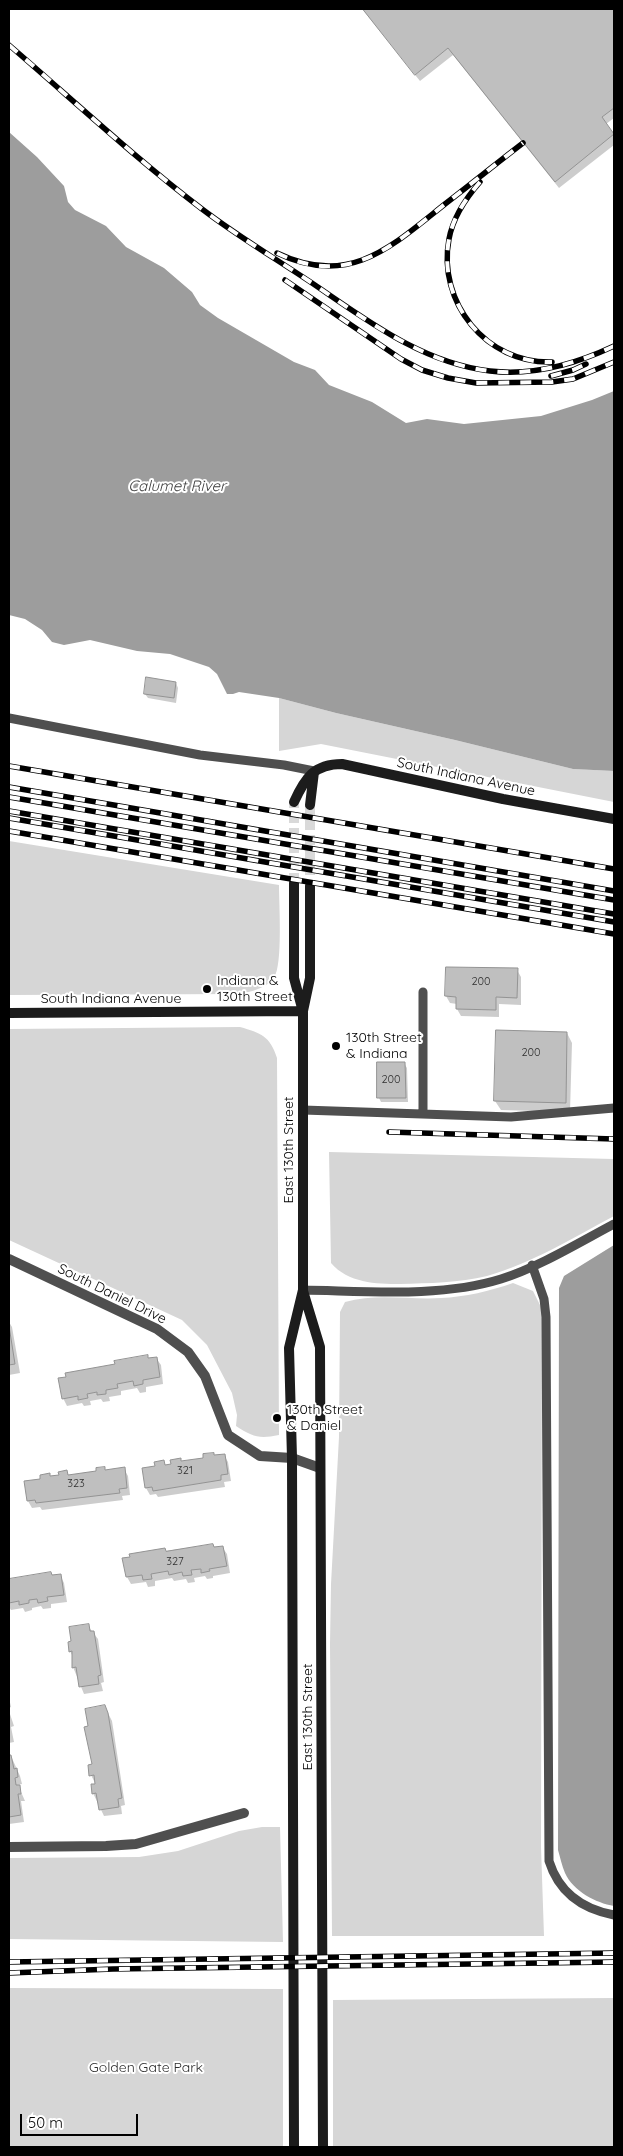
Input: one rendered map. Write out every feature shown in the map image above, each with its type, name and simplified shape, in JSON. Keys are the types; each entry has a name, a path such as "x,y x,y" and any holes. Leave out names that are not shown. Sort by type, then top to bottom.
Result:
{"main road":[{"name":"South Indiana Avenue","path":"314,772 331,764 342,764 503,799 614,819"},
{"path":"294,802 303,783 314,772"},
{"path":"310,805 314,772"},
{"name":"East 130th Street","path":"294,883 294,978 303,1011"},
{"name":"East 130th Street","path":"294,2147 290,1348 303,1290 303,1011 310,978 310,886"},
{"name":"South Indiana Avenue","path":"9,1013 303,1011"},
{"name":"East 130th Street","path":"303,1290 320,1348 324,2147"}],"street":[{"name":"South Daniel Drive","path":"9,1259 157,1329 188,1352 205,1376 228,1435 260,1456 292,1458 320,1468"},
{"path":"9,1846 106,1846 136,1844 244,1813"}],"lane":[{"path":"9,718 200,755 284,765 314,772"},
{"path":"423,992 423,1113"},
{"path":"303,1110 511,1117 614,1108"},
{"path":"303,1290 408,1291 467,1287 501,1279 532,1266 614,1224"},
{"path":"532,1266 544,1299 546,1317 549,1861 553,1874 572,1898 586,1907 614,1915"}],"green space":[{"path":"279,698 573,769 614,771 614,802 321,744 279,751"},
{"path":"9,841 279,885 280,947 277,971 274,978 263,987 239,994 9,995"},
{"path":"240,1027 264,1036 277,1058 279,1435 266,1437 252,1435 236,1426 237,1415 232,1393 207,1345 182,1320 9,1240 9,1029"},
{"path":"329,1152 614,1159 614,1216 520,1265 487,1276 433,1283 391,1284 363,1281 346,1275 331,1263"},
{"path":"513,1283 533,1291 542,1309 541,1847 544,1936 332,1936 330,1644 331,1584 339,1437 340,1312 345,1302 357,1299 450,1297 495,1289"},
{"path":"262,1827 280,1827 283,1942 9,1939 9,1858 139,1857 178,1851 239,1831"},
{"name":"Golden Gate Park","path":"9,1988 283,1989 283,2147 9,2147"},
{"path":"614,1998 614,2147 333,2147 333,2000"}],"water":[{"name":"Calumet River","path":"9,132 37,157 64,186 68,202 75,210 106,226 126,247 164,268 192,292 200,305 218,318 294,362 315,370 329,385 372,402 406,423 427,419 464,424 541,416 614,391 614,771 573,769 279,698 239,692 227,694 217,674 209,667 170,654 137,651 90,640 64,645 52,642 42,630 25,619 9,615"},
{"path":"614,1245 614,1906 593,1899 579,1891 565,1873 558,1850 559,1288 564,1276"}],"building":[{"path":"363,9 614,9 614,108 602,117 614,134 555,182 448,48 415,75"},
{"path":"146,677 176,682 174,698 144,694"},
{"path":"446,967 518,968 517,998 496,997 496,1010 456,1009 456,997 445,996"},
{"path":"496,1030 567,1032 566,1103 494,1101"},
{"path":"377,1062 405,1062 406,1098 377,1098"},
{"path":"9,1326 15,1364 9,1365"},
{"path":"148,1355 148,1358 157,1357 160,1377 143,1380 143,1384 134,1386 133,1381 117,1384 118,1388 106,1390 106,1394 97,1395 97,1392 87,1394 88,1398 78,1400 78,1396 62,1399 58,1378 66,1377 65,1373 115,1364 114,1361"},
{"path":"214,1453 214,1455 225,1454 228,1474 221,1475 221,1480 153,1491 152,1487 145,1488 142,1468 155,1466 154,1462 164,1460 165,1465 171,1464 170,1460 181,1458 181,1461 203,1458 203,1454"},
{"path":"105,1467 105,1470 125,1467 127,1488 119,1489 120,1493 36,1503 35,1500 27,1501 24,1481 40,1479 40,1475 50,1473 50,1476 59,1475 58,1472 67,1470 68,1475 96,1471 96,1468"},
{"path":"213,1544 214,1547 223,1546 227,1566 209,1569 210,1571 201,1573 201,1569 191,1570 192,1575 183,1576 182,1572 169,1575 168,1571 151,1574 152,1579 143,1580 142,1575 126,1577 122,1558 130,1557 129,1554 165,1548 166,1551"},
{"path":"51,1572 52,1575 61,1574 64,1595 47,1597 48,1601 38,1603 37,1599 29,1600 29,1603 19,1605 19,1601 9,1603 9,1579"},
{"path":"89,1624 90,1631 94,1631 101,1675 98,1676 99,1684 79,1687 76,1667 72,1668 72,1651 69,1652 68,1642 71,1641 69,1627"},
{"path":"105,1705 108,1713 122,1798 118,1799 119,1807 99,1810 96,1793 92,1794 91,1784 95,1784 94,1775 89,1776 88,1765 92,1764 84,1727 88,1726 85,1709"},
{"path":"9,1755 11,1755 14,1769 17,1768 18,1777 15,1778 16,1785 20,1785 21,1794 18,1794 21,1815 9,1817"}],"tunnel":[{"path":"294,802 294,883"},
{"path":"310,805 310,886"}],"railway":[{"path":"9,45 128,149 202,209 372,324 417,349 440,359 465,366 490,371 522,372 569,363 614,346"},
{"path":"277,253 303,263 326,266 348,264 368,258 406,235 523,143"},
{"path":"480,182 461,208 449,239 447,262 451,285 459,306 471,325 487,341 506,352 528,360 552,362"},
{"path":"285,280 401,359 422,370 448,378 476,383 552,382 573,379 614,362"},
{"path":"551,376 586,364"},
{"path":"9,766 614,869"},
{"path":"9,787 614,891"},
{"path":"9,797 614,900"},
{"path":"9,811 614,914"},
{"path":"9,818 614,922"},
{"path":"9,831 614,934"},
{"path":"389,1132 614,1139"},
{"path":"9,1962 614,1953"},
{"path":"9,1973 113,1969 614,1962"}],"place":[{"name":"Indiana & 130th Street","path":"207,989"},
{"name":"130th Street & Indiana","path":"336,1046"},
{"name":"130th Street & Daniel","path":"277,1418"}]}
